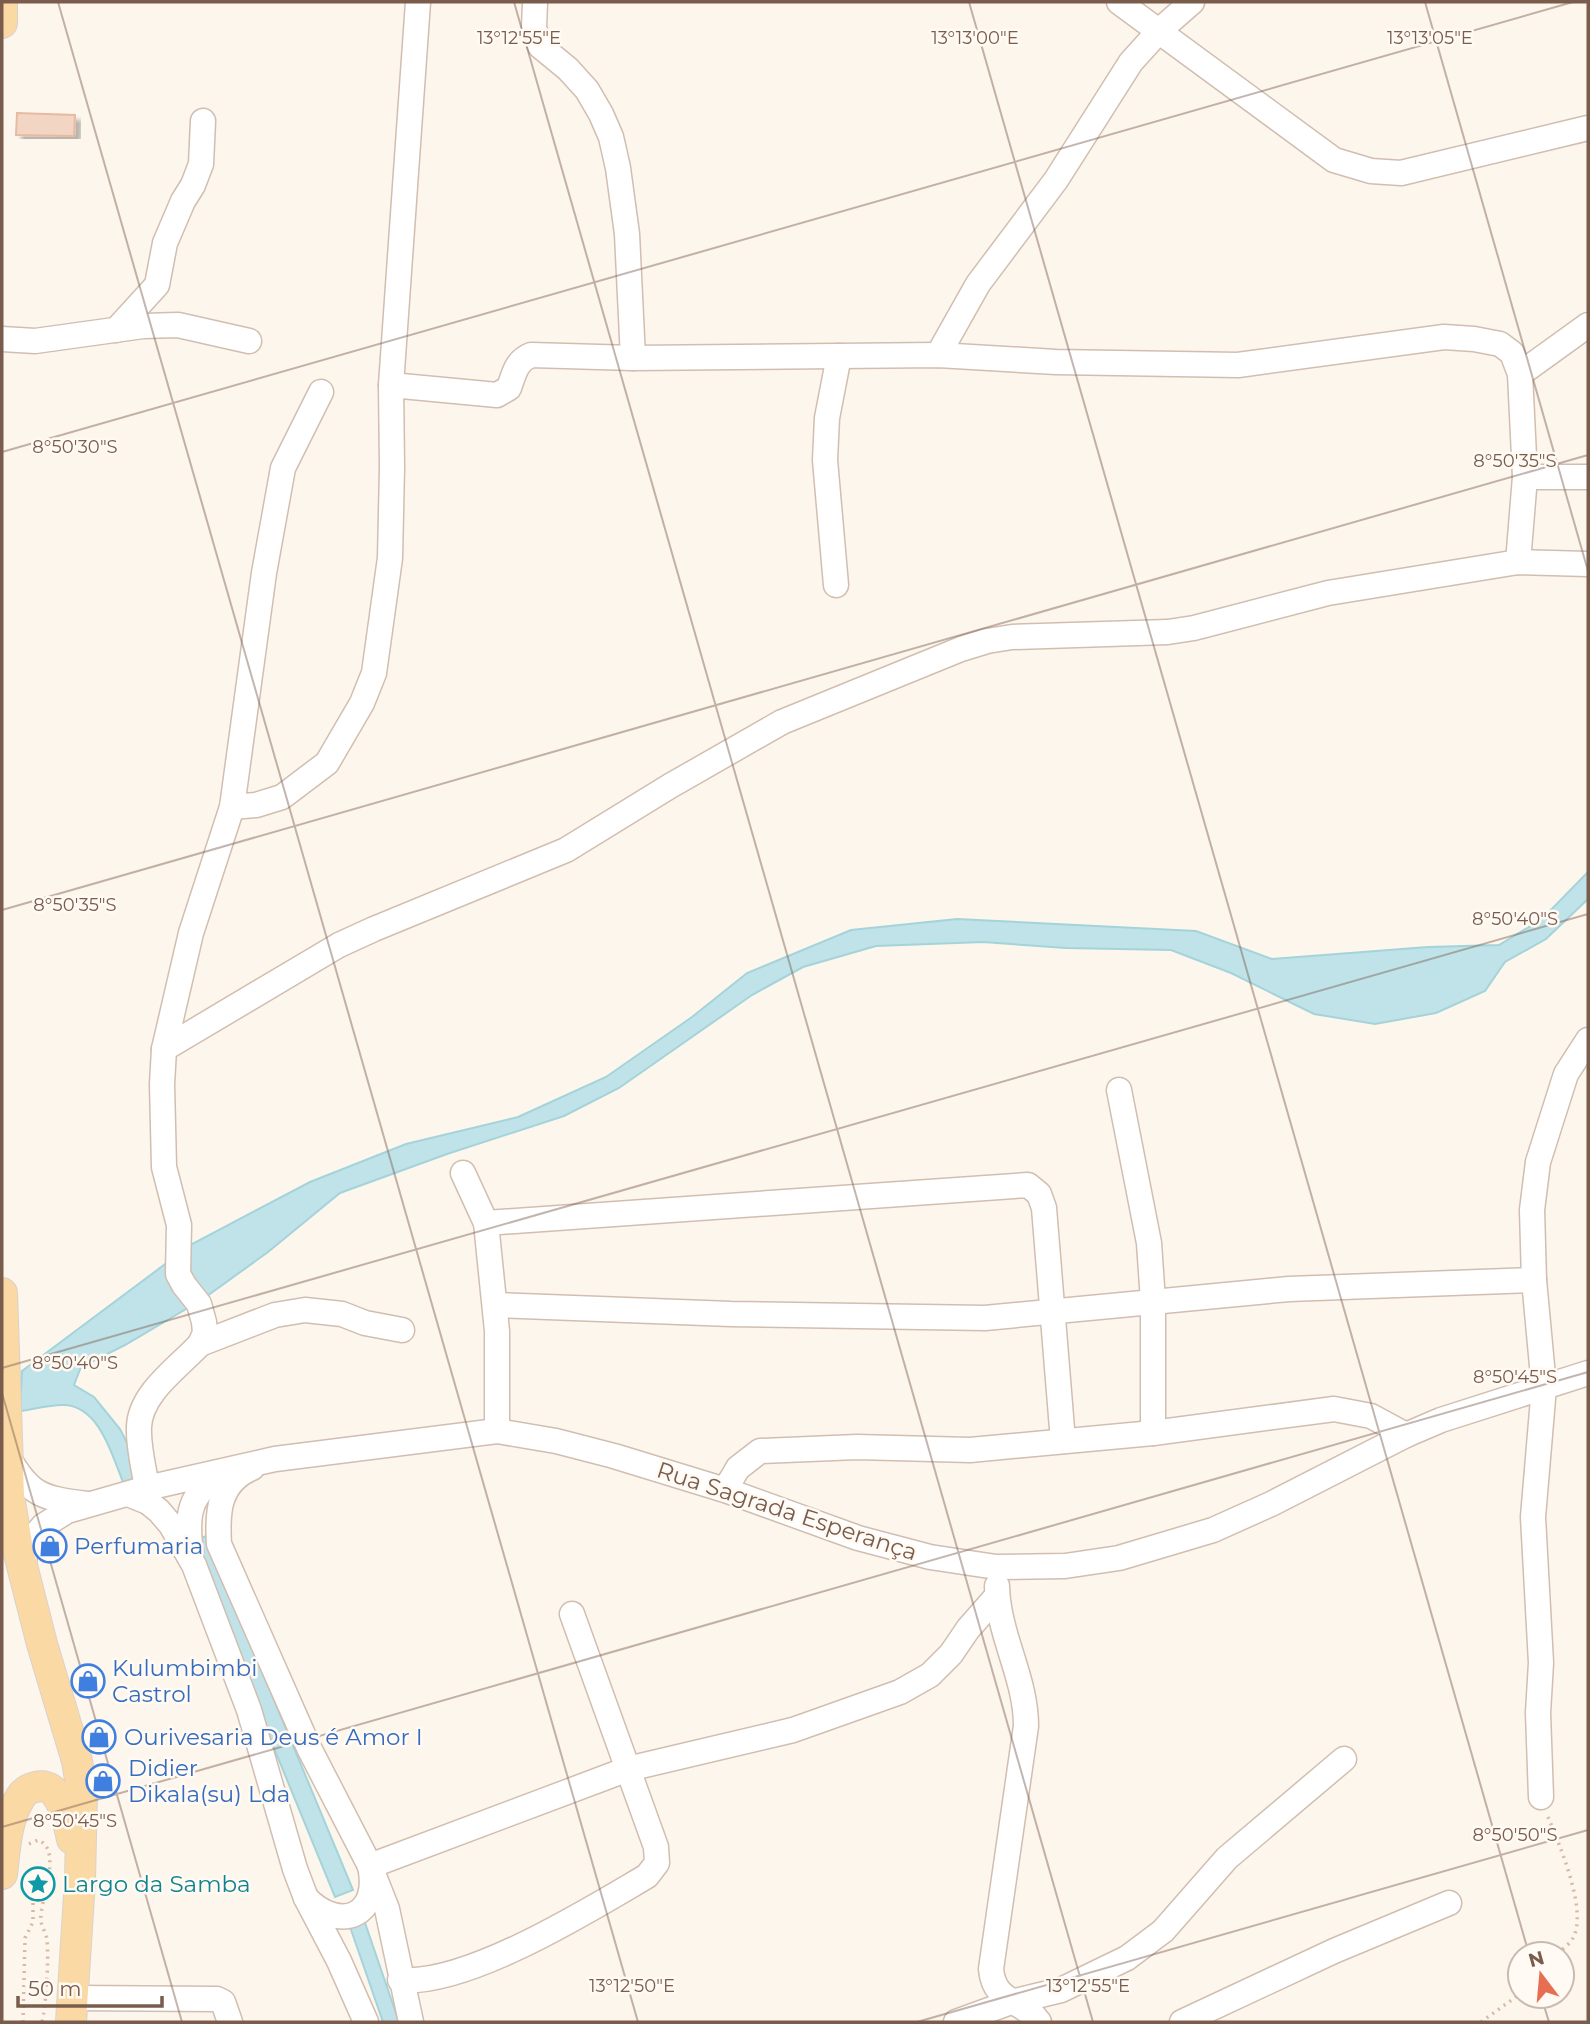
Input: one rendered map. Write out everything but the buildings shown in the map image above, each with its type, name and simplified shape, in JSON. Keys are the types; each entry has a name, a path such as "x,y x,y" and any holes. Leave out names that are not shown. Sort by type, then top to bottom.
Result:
{"main road":[{"path":"2,2 2,23"},
{"path":"2,1293 9,1496 23,1569 42,1644 78,1760 82,1791 80,1881 72,2010"},
{"path":"14,1874 9,1825 19,1799 27,1790 39,1785 51,1789 60,1799 69,1826 80,1881"}],"street":[{"path":"232,807 282,797 327,763 362,703 374,673 390,558 391,385 418,2"},
{"path":"535,2 534,28 540,46 568,69 587,90 611,138 627,234 633,358"},
{"path":"1119,2 1334,160 1371,171 1401,173 1588,128"},
{"path":"938,355 978,284 1056,180 1131,62 1160,30 1192,2"},
{"path":"116,330 157,285 165,243 201,164 203,121"},
{"path":"2,339 35,341 178,325 249,341"},
{"path":"1520,374 1588,325"},
{"path":"391,385 497,396 509,388 523,358 531,355 633,358 938,355 1056,362 1238,365 1444,337 1474,339 1500,344 1512,353 1520,374 1524,477 1518,562"},
{"path":"836,585 825,460 827,418 839,356"},
{"path":"321,392 283,468 264,573 232,807 191,933 164,1049 164,1167 179,1225 178,1274 191,1294 205,1332 200,1344 150,1398 141,1415 137,1491 171,1525 194,1565 249,1710 295,1869 306,1898 339,1961 366,2022"},
{"path":"1524,477 1588,477"},
{"path":"164,1049 339,945 566,850 782,722 961,649 1012,637 1168,632 1194,628 1328,593 1518,562 1588,564"},
{"path":"1541,1797 1538,1713 1541,1663 1533,1517 1544,1387 1534,1280 1532,1210 1538,1162 1566,1074 1588,1040"},
{"path":"1119,1090 1149,1243 1153,1301 1153,1433"},
{"path":"463,1173 486,1223 495,1305 497,1431"},
{"path":"486,1223 1028,1185 1039,1194 1044,1208 1063,1441"},
{"path":"495,1305 731,1314 985,1318 1289,1289 1534,1280"},
{"path":"200,1344 275,1315 305,1310 342,1314 365,1323 402,1330"},
{"name":"Rua Sagrada Esperança","path":"275,1459 497,1431 556,1441 725,1490 858,1538 930,1557 996,1567 1065,1566 1119,1558 1213,1530 1441,1420 1588,1373"},
{"path":"725,1490 738,1468 760,1451 857,1447 970,1450 1153,1433 1334,1409 1371,1416 1406,1435"},
{"path":"7,1455 19,1475 36,1493 58,1500 91,1504"},
{"path":"23,1569 26,1546 43,1526 67,1511 137,1491 275,1459"},
{"path":"275,1459 244,1472 232,1483 222,1499 217,1516 219,1544 309,1748 370,1866 387,1909 411,2022"},
{"path":"194,1565 188,1518 192,1506 201,1491 213,1479 230,1470"},
{"path":"996,1567 997,1597 1026,1709 1026,1726 991,1969 996,1988 1011,2002 1030,2012 1039,2022"},
{"path":"370,1866 628,1769 793,1730 900,1692 930,1675 951,1654 968,1629 997,1597"},
{"path":"400,1980 415,1982 477,1964 535,1938 647,1876 657,1863 658,1855 572,1614"},
{"path":"956,2022 1011,2002 1061,1990 1127,1958 1163,1931 1227,1858 1344,1759"},
{"path":"306,1898 316,1909 326,1914 338,1917 358,1912 370,1897 373,1879 370,1866"},
{"path":"1182,2022 1322,1957 1449,1903"},
{"path":"72,2010 217,1998 223,2002 230,2022"}],"path":[{"path":"1541,1797 1567,1867 1577,1917 1571,1940"},
{"path":"26,1848 31,1842 38,1840 45,1843 49,1850 49,1884 42,1900 41,1923 47,1939 42,2022"},
{"path":"14,1874 26,1884 33,1899 33,1922 25,1938 23,2022"},
{"path":"1481,2022 1506,2004"}],"water":[{"path":"1588,872 1588,899 1546,939 1505,962 1485,991 1436,1013 1375,1024 1314,1014 1231,973 1171,950 1066,948 983,942 876,946 803,967 752,995 619,1088 564,1116 340,1193 268,1252 203,1299 125,1345 81,1367 74,1385 94,1397 120,1429 144,1476 123,1482 109,1446 95,1422 75,1407 58,1405 20,1411 22,1371 192,1244 310,1182 406,1144 518,1117 606,1077 692,1017 747,973 851,930 957,919 1196,931 1272,959 1428,947 1499,945 1542,919"},
{"path":"206,1536 353,1890 335,1897 190,1543"},
{"path":"363,1917 399,2022 383,2022 348,1921"}],"place":[{"name":"Perfumaria","path":"50,1546"},
{"name":"Kulumbimbi Castrol","path":"88,1681"},
{"name":"Ourivesaria Deus é Amor I","path":"99,1737"},
{"name":"Didier Dikala(su) Lda","path":"103,1781"},
{"name":"Largo da Samba","path":"38,1884"}]}
